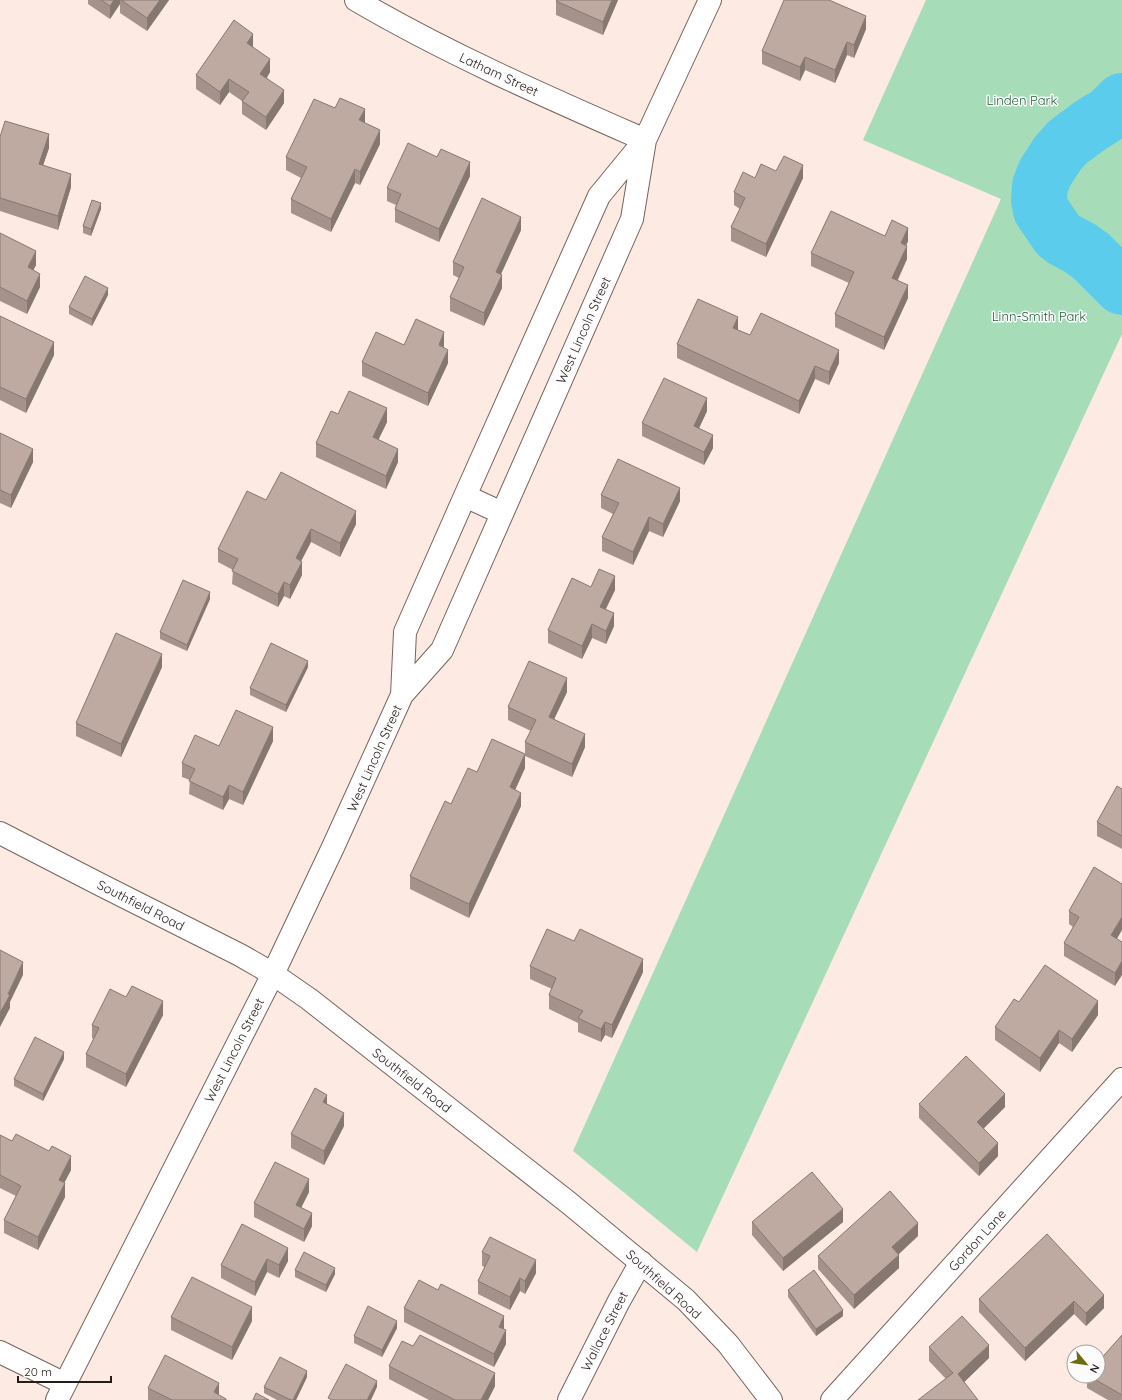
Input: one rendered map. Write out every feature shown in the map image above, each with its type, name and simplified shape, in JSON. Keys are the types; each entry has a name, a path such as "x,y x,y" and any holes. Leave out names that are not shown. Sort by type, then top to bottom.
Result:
{"street":[{"name":"Latham Street","path":"356,0 393,22 444,48 645,140"},
{"name":"West Lincoln Street","path":"402,695 405,632 465,496 599,196 645,140 710,0"},
{"name":"West Lincoln Street","path":"61,1392 273,974 338,838 402,695 442,650 632,219 645,140"},
{"path":"465,496 502,513"},
{"name":"Southfield Road","path":"0,833 240,955 273,974 309,999 569,1203 686,1300 728,1344 771,1400"},
{"name":"Gordon Lane","path":"832,1400 1122,1079"},
{"name":"Wallace Street","path":"569,1400 619,1301 641,1262"},
{"path":"0,1352 61,1392"}],"green space":[{"name":"Linn-Smith Park","path":"926,0 1122,0 1122,334 697,1252 573,1151 1001,199 863,140"}],"building":[{"path":"101,0 114,0 110,6"},
{"path":"121,0 160,0 147,18"},
{"path":"612,0 603,22 556,1"},
{"path":"784,0 829,0 866,16 854,45 847,42 835,70 805,57 800,67 762,51"},
{"path":"234,20 253,34 247,43 270,59 260,74 284,90 266,117 242,101 249,92 229,79 220,92 196,75"},
{"path":"340,98 365,109 359,120 380,130 360,172 355,169 331,219 291,199 307,167 286,157 314,99 335,108"},
{"path":"5,121 49,134 39,164 71,174 58,216 0,198 0,137"},
{"path":"408,143 437,157 441,149 470,162 439,229 395,209 401,194 387,188"},
{"path":"784,156 803,165 766,244 731,227 745,198 734,192 743,172 755,178 761,164 776,171"},
{"path":"482,198 521,217 496,272 502,275 484,313 450,297 464,267 453,262"},
{"path":"92,200 101,203 91,229 83,226"},
{"path":"831,211 885,236 892,220 908,228 901,243 907,246 892,278 908,285 884,337 835,314 854,272 811,253"},
{"path":"0,233 36,251 28,267 40,274 27,301 0,287"},
{"path":"85,276 108,288 92,319 69,307"},
{"path":"698,299 738,317 733,328 750,335 761,313 839,350 829,372 815,366 799,401 677,344"},
{"path":"0,316 54,342 26,399 0,387"},
{"path":"416,319 444,332 439,345 448,350 428,393 362,362 376,332 404,345"},
{"path":"664,378 707,398 694,426 713,435 704,452 642,423"},
{"path":"349,391 387,408 373,437 398,449 386,476 316,443 331,411 338,414"},
{"path":"0,433 33,449 11,495 0,490"},
{"path":"618,459 680,488 663,524 649,517 633,552 602,537 619,503 601,495"},
{"path":"281,472 356,511 340,543 311,529 296,558 302,562 290,585 284,582 278,594 232,571 238,559 218,549 247,491 266,500"},
{"path":"599,569 615,576 600,607 614,613 606,631 592,624 582,646 548,630 572,578 591,587"},
{"path":"183,580 210,592 187,645 160,632"},
{"path":"116,633 162,654 121,744 76,723"},
{"path":"271,643 308,661 286,705 250,688"},
{"path":"529,661 567,678 549,717 585,734 572,764 525,742 536,720 508,707"},
{"path":"236,710 273,727 243,792 229,785 223,797 189,781 195,769 182,763 195,735 219,746"},
{"path":"492,739 525,754 510,787 521,793 469,904 410,876 445,801 451,804 468,768 477,772"},
{"path":"1117,786 1122,789 1122,836 1097,822"},
{"path":"1094,867 1122,884 1122,917 1111,935 1122,942 1122,961 1115,973 1064,943 1079,917 1069,911"},
{"path":"547,929 574,941 580,929 643,959 612,1025 605,1022 601,1029 578,1018 583,1011 549,995 556,978 530,966"},
{"path":"0,950 23,962 8,994 10,995 0,1013"},
{"path":"1045,965 1098,1001 1072,1039 1059,1030 1040,1058 995,1027 1014,999 1019,1002"},
{"path":"132,986 163,1001 126,1074 86,1054 99,1028 92,1025 110,989 126,997"},
{"path":"35,1037 64,1052 43,1094 14,1079"},
{"path":"966,1056 1005,1094 977,1122 998,1143 979,1163 919,1104"},
{"path":"315,1088 327,1095 323,1102 344,1113 324,1151 291,1134"},
{"path":"16,1134 49,1151 52,1146 71,1156 59,1180 65,1183 38,1237 4,1220 21,1186 0,1175 0,1135 12,1141"},
{"path":"275,1162 309,1179 296,1205 312,1213 304,1229 254,1203"},
{"path":"812,1172 843,1209 783,1258 752,1222"},
{"path":"890,1191 918,1223 892,1247 899,1255 854,1295 818,1256"},
{"path":"242,1224 288,1248 279,1265 267,1259 255,1282 221,1265"},
{"path":"1047,1234 1104,1295 1086,1313 1074,1301 1025,1348 979,1299"},
{"path":"490,1237 536,1260 525,1281 520,1278 510,1297 478,1281 490,1256 482,1252"},
{"path":"304,1252 335,1268 326,1285 295,1270"},
{"path":"814,1270 843,1310 816,1329 788,1290"},
{"path":"192,1277 252,1307 232,1347 171,1317"},
{"path":"419,1280 438,1290 441,1284 504,1316 499,1327 506,1330 494,1354 404,1308"},
{"path":"368,1306 397,1321 382,1350 354,1336"},
{"path":"962,1316 989,1345 958,1374 978,1400 918,1400 953,1373 929,1347"},
{"path":"420,1335 495,1373 481,1400 455,1400 389,1366 402,1341 413,1346"},
{"path":"1122,1335 1122,1395 1103,1384 1106,1384 1106,1353"},
{"path":"165,1355 219,1383 214,1392 226,1400 172,1400 148,1388"},
{"path":"280,1357 307,1371 293,1400 264,1387"},
{"path":"346,1364 377,1381 367,1400 332,1400 328,1398"},
{"path":"256,1393 269,1400 253,1400"}],"waterway":[{"path":"1122,101 1109,114 1068,142 1058,153 1045,173 1040,186 1039,200 1041,210 1058,235 1091,256 1122,287"}],"park label":[{"name":"Linden Park","path":"1022,100"}]}
